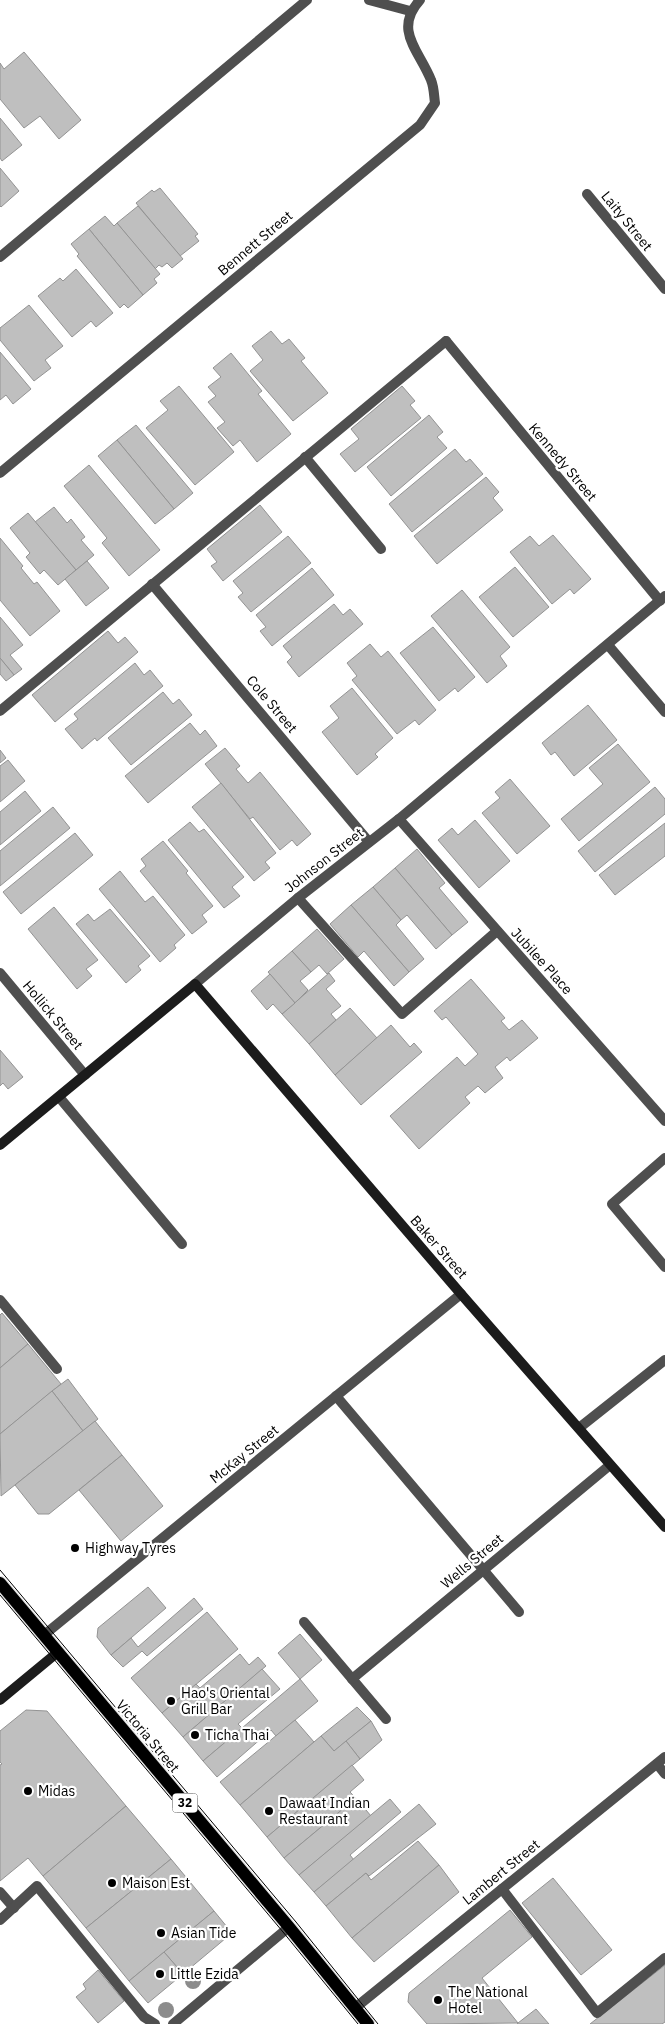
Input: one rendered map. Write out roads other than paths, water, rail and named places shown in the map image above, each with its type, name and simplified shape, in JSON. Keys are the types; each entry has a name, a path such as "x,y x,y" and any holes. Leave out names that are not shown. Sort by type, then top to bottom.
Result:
{"main road":[{"name":"Victoria Street","path":"0,1583 368,2024"}],"street":[{"path":"0,257 307,0"},
{"path":"369,0 410,11 420,0"},
{"name":"Bennett Street","path":"0,473 420,125 435,103 432,82 407,33 410,11"},
{"name":"Laity Street","path":"587,194 665,289"},
{"name":"Kennedy Street","path":"305,457 446,341 662,598"},
{"path":"0,711 305,457 381,549"},
{"name":"Cole Street","path":"152,584 370,842"},
{"name":"Johnson Street","path":"0,1145 298,898 370,842 662,598"},
{"path":"608,645 665,712"},
{"name":"Jubilee Place","path":"399,818 665,1121"},
{"path":"298,898 402,1014 497,931"},
{"name":"Hollick Street","path":"0,973 85,1075"},
{"name":"Baker Street","path":"194,984 665,1527"},
{"path":"59,1097 182,1244"},
{"path":"665,1158 612,1204 665,1268"},
{"name":"McKay Street","path":"44,1635 461,1294"},
{"path":"0,1300 57,1369"},
{"path":"579,1428 665,1360"},
{"path":"336,1396 519,1612"},
{"name":"Wells Street","path":"352,1679 610,1464"},
{"path":"304,1622 386,1719"},
{"path":"0,1700 58,1652"},
{"path":"661,1761 665,1774"},
{"name":"Lambert Street","path":"354,2008 661,1761"},
{"path":"0,1920 38,1886 144,2017 156,2024"},
{"path":"502,1889 597,2013 665,1958"},
{"path":"0,1892 14,1908"},
{"path":"174,2024 289,1927"}],"tram line":[{"path":"0,1570 296,1922 378,2024"},
{"path":"0,1595 358,2024"}],"place":[{"name":"Highway Tyres","path":"75,1548"},
{"name":"Hao's Oriental Grill Bar","path":"171,1701"},
{"name":"Ticha Thai","path":"195,1735"},
{"name":"Midas","path":"28,1791"},
{"name":"Dawaat Indian Restaurant","path":"269,1811"},
{"name":"Maison Est","path":"112,1883"},
{"name":"Asian Tide","path":"161,1933"},
{"name":"Little Ezida","path":"160,1974"},
{"name":"The National Hotel","path":"438,2000"}]}
